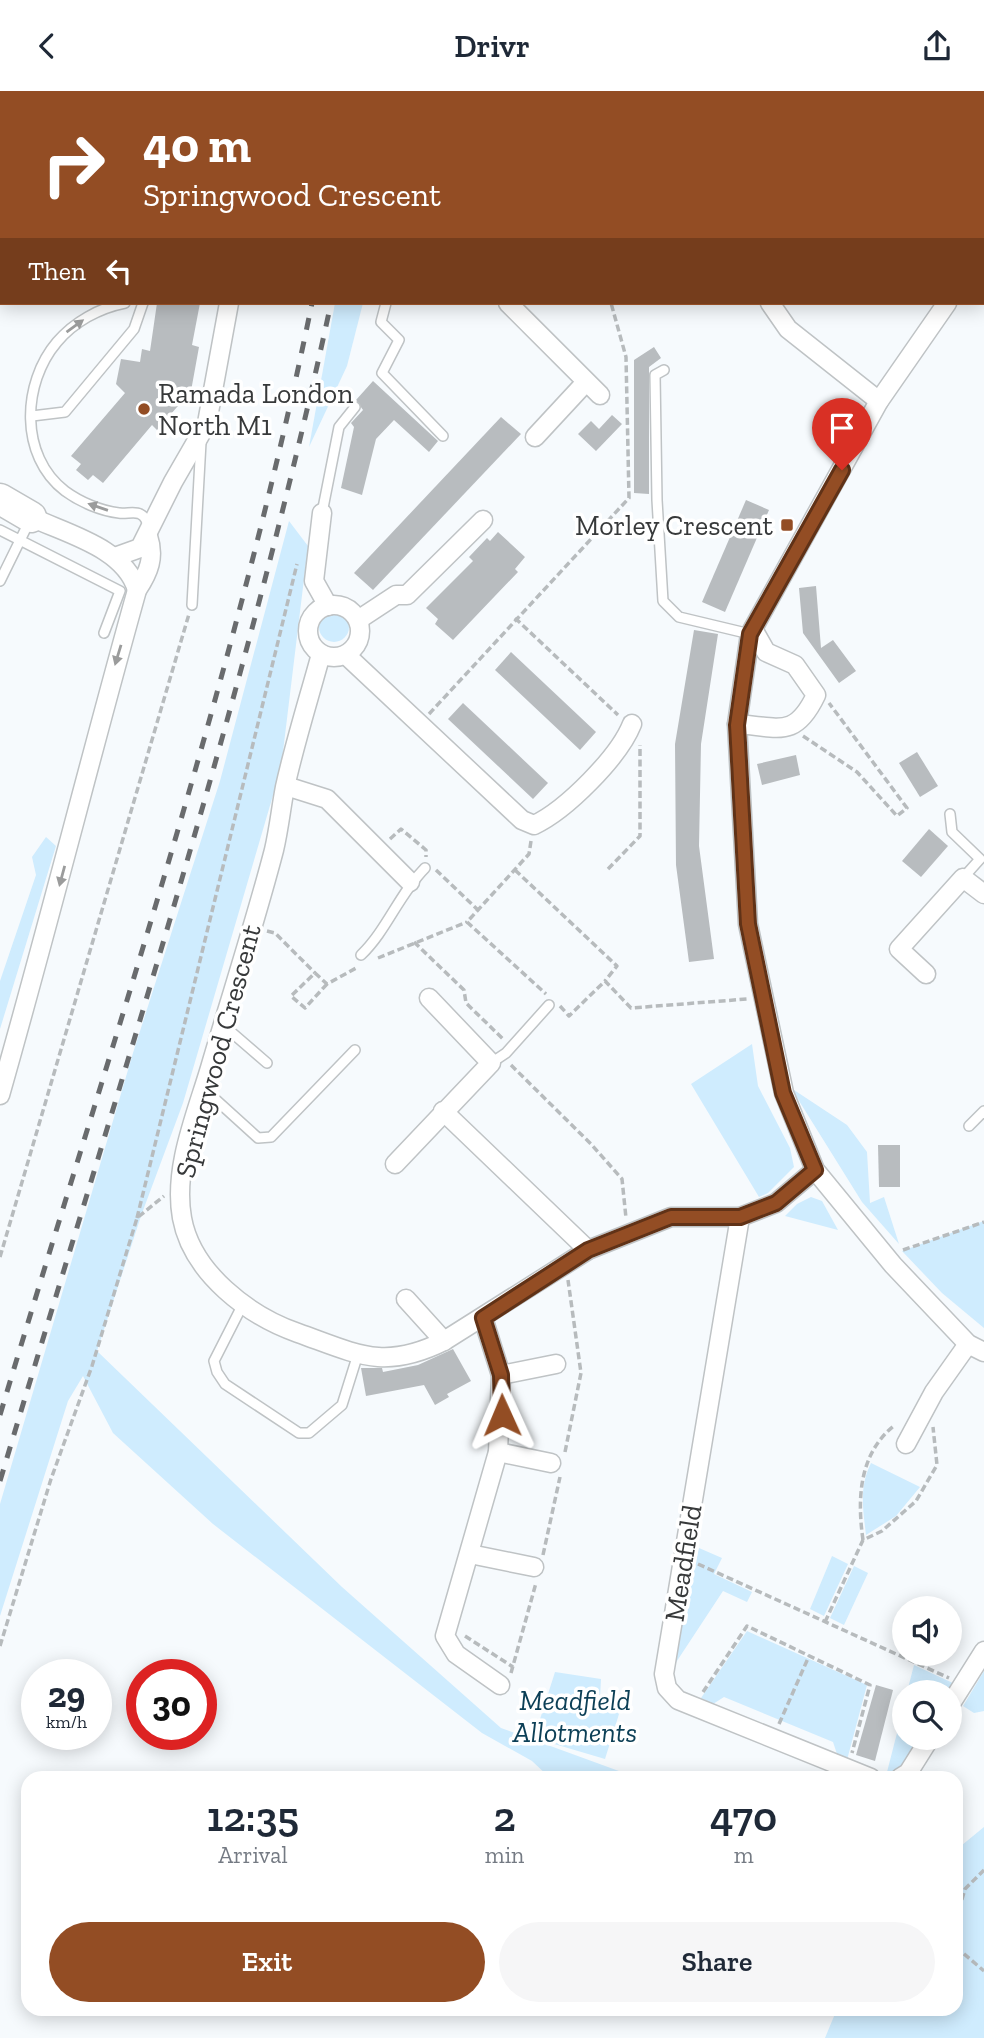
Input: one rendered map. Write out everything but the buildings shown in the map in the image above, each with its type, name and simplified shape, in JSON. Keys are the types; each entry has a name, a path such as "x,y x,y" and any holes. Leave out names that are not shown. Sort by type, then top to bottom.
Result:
{"highway":[{"path":"0,499 26,529"}],"street":[{"path":"115,557 140,548 173,482 201,438 207,423 229,305"},
{"path":"510,305 600,395"},
{"path":"771,305 788,329 879,401"},
{"path":"906,1444 923,1413 976,1348 886,1256 815,1170 783,1093 748,924 737,725 752,632 879,401 946,305"},
{"path":"535,437 586,382"},
{"path":"322,513 314,581 328,606"},
{"path":"358,620 396,595 407,594 483,520"},
{"path":"26,529 115,557 130,572 136,590"},
{"path":"0,1095 64,868 95,737 136,590 146,576 153,551 148,536"},
{"path":"328,606 345,608 358,620 360,636 357,644 346,655 337,657 321,654 310,641 309,623 320,609 328,606"},
{"path":"737,725 789,728 806,715 816,695 795,665 766,652 752,632"},
{"name":"Springwood Crescent","path":"321,654 286,786 275,848 183,1163 183,1220 191,1243 220,1284 243,1304 293,1332 358,1354 387,1360 420,1352 444,1341 588,1250 671,1217 740,1217 776,1203 815,1170"},
{"path":"346,655 522,820 534,825 558,810 611,758 629,731"},
{"path":"286,786 327,799 410,882"},
{"path":"926,974 899,949 963,878 984,894"},
{"path":"395,1164 443,1111 496,1060 429,998"},
{"path":"443,1111 588,1250"},
{"name":"Meadfield","path":"740,1217 664,1674 667,1688 678,1700 853,1771"},
{"path":"406,1299 444,1341"},
{"path":"483,1318 501,1375 498,1452 446,1630 456,1654 505,1681"},
{"path":"501,1375 556,1364"},
{"path":"498,1452 551,1463"},
{"path":"470,1554 537,1571"},
{"path":"963,1684 984,1651"},
{"path":"909,1771 922,1750"}],"lane":[{"path":"117,305 97,310 63,335 45,356 34,389 31,434 35,449 52,478 64,490 94,507 118,513 138,513 148,524 148,536"},
{"path":"32,416 65,412 134,329 142,305"},
{"path":"385,305 381,322 399,340 382,373 443,436"},
{"path":"664,370 655,375 657,500 663,601 679,617 752,632"},
{"path":"322,513 340,427 355,407"},
{"path":"192,605 201,438"},
{"path":"0,530 26,529 120,591 104,633"},
{"path":"0,581 26,529"},
{"path":"950,814 952,831 980,859 963,878"},
{"path":"361,955 375,942 410,882 425,868"},
{"path":"496,1060 549,1005"},
{"path":"223,1025 267,1063"},
{"path":"204,1089 258,1138 265,1139 271,1137 355,1050"},
{"path":"969,1126 984,1111"},
{"path":"243,1304 214,1361 217,1372 225,1384 299,1433 309,1433 342,1405 358,1354"}],"path":[{"path":"420,725 515,618 629,498 626,357 612,305"},
{"path":"0,1646 51,1479 92,1366 137,1218 300,551"},
{"path":"0,1257 192,605"},
{"path":"515,618 618,715 642,746 640,836 608,869"},
{"path":"789,728 857,772 897,816 907,808 845,721 825,698 816,695"},
{"path":"515,870 617,966 606,981 569,1016 467,922 529,854 534,825"},
{"path":"251,927 275,933 314,973"},
{"path":"414,942 464,990 466,1003 511,1047"},
{"path":"606,981 631,1008 763,996"},
{"path":"496,1060 591,1144 622,1179 628,1234"},
{"path":"137,1218 181,1182"},
{"path":"886,1256 984,1222"},
{"path":"505,1681 513,1667 537,1571 581,1373 564,1265"},
{"path":"825,1622 863,1540 859,1498 873,1448 892,1427 915,1412 923,1413 933,1427 937,1465 916,1501 882,1531 863,1540"},
{"path":"684,1557 963,1684"},
{"path":"694,1707 747,1626 870,1685 848,1769"},
{"path":"446,1630 513,1667"},
{"path":"773,1737 809,1656"},
{"path":"963,1896 965,1889 984,1870"},
{"path":"963,1953 984,1971"}],"green space":[{"path":"335,305 362,305 347,366 309,447"},
{"path":"289,521 308,546 281,768 183,1103 141,1216 97,1351 342,1587 501,1728 619,1771 543,1771 532,1761 482,1733 213,1524 113,1433 83,1376 68,1401 0,1616 0,1504 133,1053 220,781"},
{"path":"334,612 345,616 349,627 345,638 334,642 323,638 319,627 323,616"},
{"path":"46,837 56,846 0,1029 0,981 36,875 32,857"},
{"path":"752,1044 758,1086 790,1148 794,1167 768,1193 759,1197 691,1084"},
{"path":"791,1088 847,1125 867,1152 870,1203 884,1197 899,1244 862,1202"},
{"path":"811,1197 822,1201 838,1230 785,1216 797,1204"},
{"path":"984,1221 984,1328 942,1293 902,1251"},
{"path":"871,1463 920,1487 896,1516 866,1535 863,1489"},
{"path":"699,1548 722,1558 714,1574 752,1592 747,1602 723,1591 673,1667 691,1564 695,1565"},
{"path":"832,1556 848,1564 824,1616 810,1609"},
{"path":"854,1566 868,1573 844,1625 830,1618"},
{"path":"747,1631 867,1685 847,1760 838,1757 833,1742 724,1697 713,1704 701,1698"},
{"path":"914,1666 916,1666 946,1680 910,1680"},
{"path":"984,1671 984,1711 974,1713 963,1706"},
{"name":"Meadfield Allotments","path":"555,1672 601,1679 600,1698 619,1714 605,1759 534,1738"},
{"path":"893,1750 914,1750 904,1765 887,1771"},
{"path":"984,1827 984,2038 825,2038 834,2016 963,2016 963,1844"}],"railway":[{"path":"0,1415 127,1001 208,723 281,444 312,305"},
{"path":"0,1481 219,748 297,452 331,305"}],"place":[{"name":"Ramada London North M1","path":"144,409"},
{"name":"Morley Crescent","path":"787,525"}],"route":[{"path":"502,1415 501,1375 495,1348 483,1318 588,1250 671,1217 740,1217 776,1203 815,1170 783,1093 748,924 737,725 750,634 842,470"}]}
